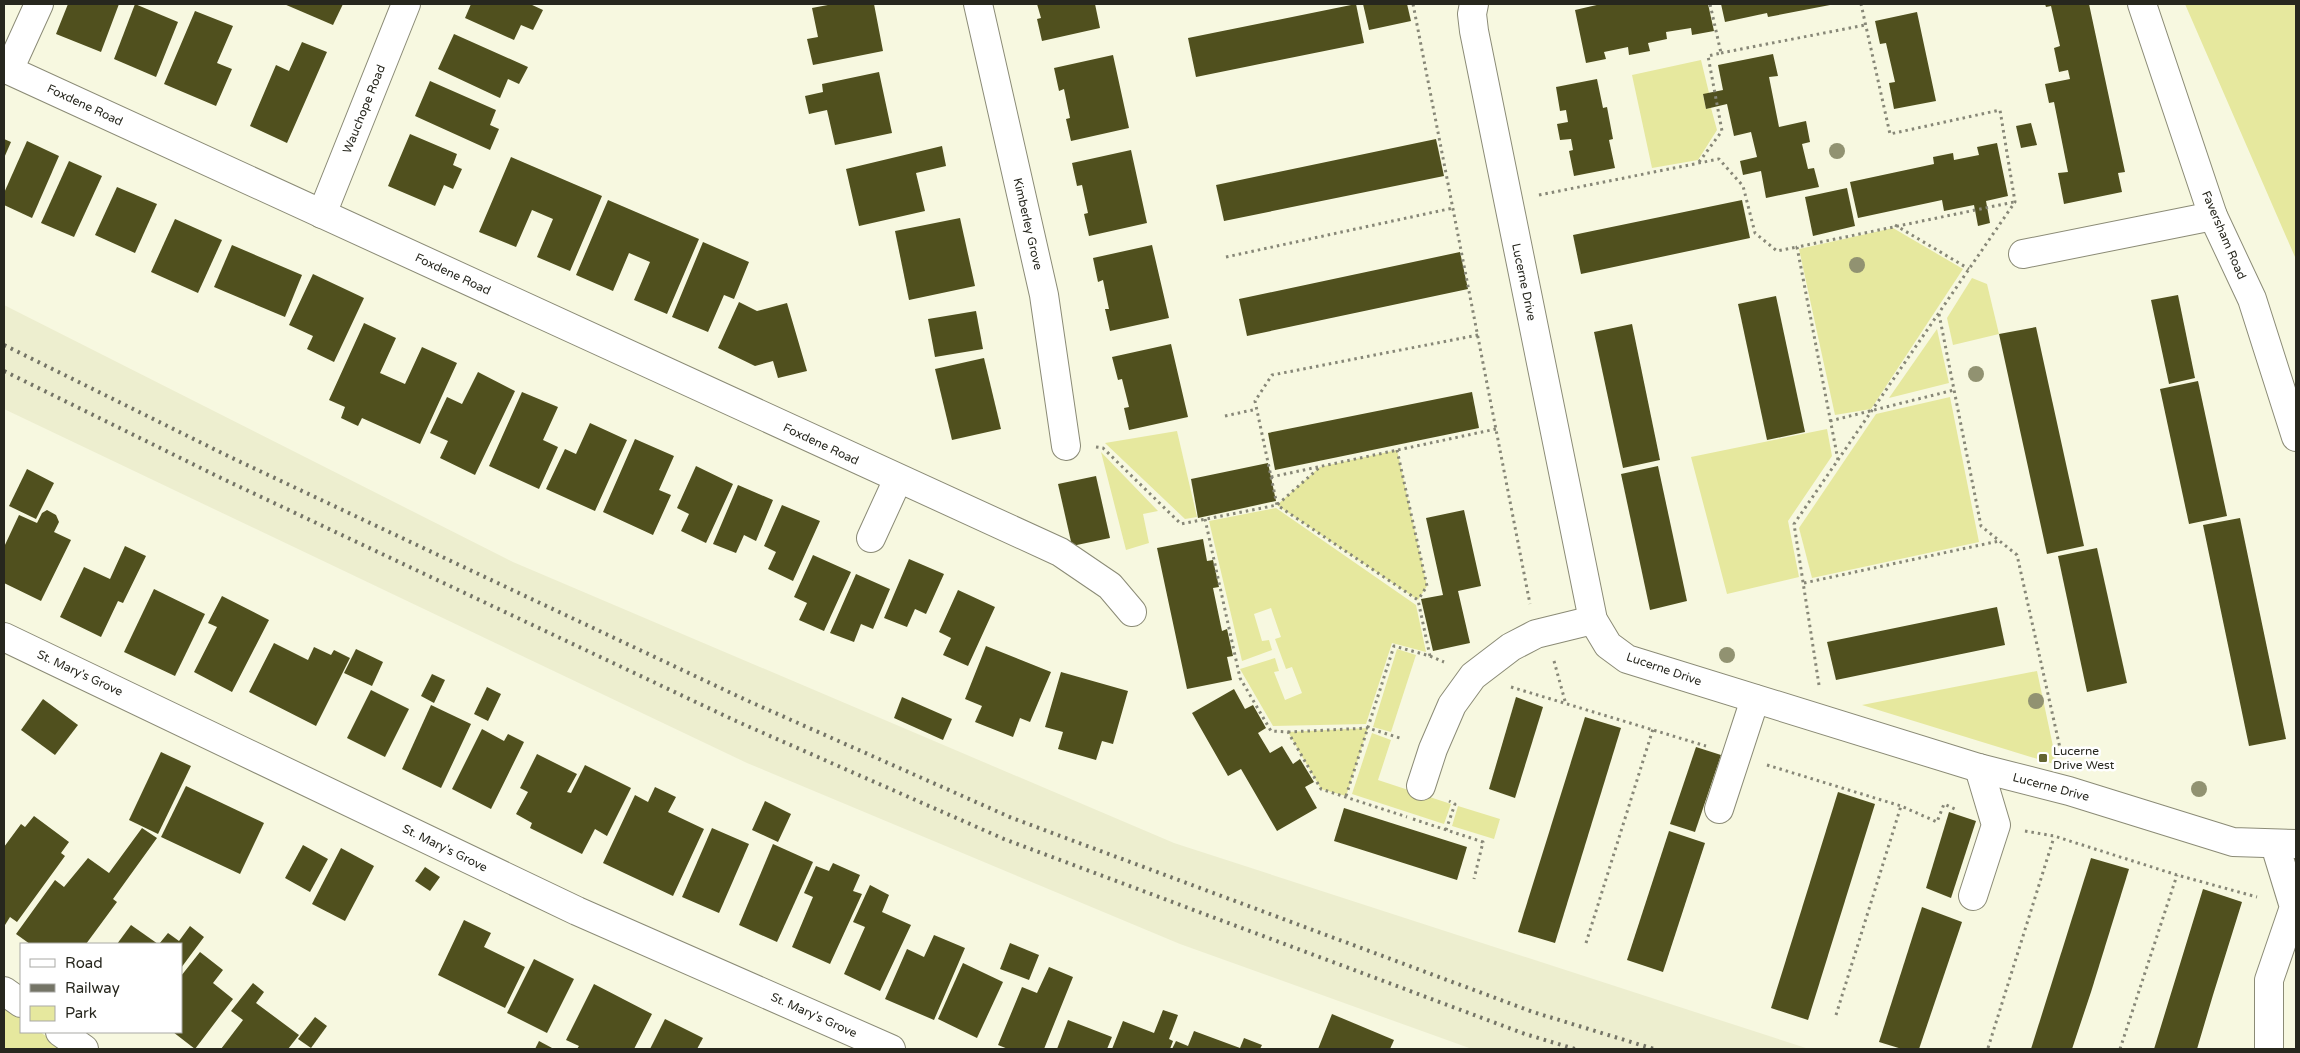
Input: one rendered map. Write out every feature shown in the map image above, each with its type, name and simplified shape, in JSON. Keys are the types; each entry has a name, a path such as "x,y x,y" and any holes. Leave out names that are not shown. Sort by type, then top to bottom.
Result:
{"street":[{"name":"Foxdene Road","path":"40,4 6,69 1060,552 1110,586 1132,612"},
{"name":"Wauchope Road","path":"322,214 406,4"},
{"name":"Kimberley Grove","path":"978,4 1044,296 1066,446"},
{"name":"Lucerne Drive","path":"1474,4 1472,14 1474,31 1593,620 1608,645 1627,659 1979,768 2069,792 2234,842 2285,844"},
{"name":"Faversham Road","path":"2142,4 2213,216 2252,299 2296,437"},
{"path":"2022,254 2213,216"},
{"path":"870,538 898,479"},
{"path":"1421,786 1433,749 1452,705 1473,676 1511,647 1536,634 1593,620"},
{"name":"St. Mary's Grove","path":"4,637 577,911 891,1049"},
{"path":"1719,809 1755,698"},
{"path":"1973,896 1996,825 1979,768"},
{"path":"2269,1049 2269,980 2294,907 2285,844"},
{"path":"4,991 20,1002"},
{"path":"61,1033 84,1049"}],"path":[{"path":"1413,4 1536,634 1551,651 1565,702"},
{"path":"1710,4 1721,53"},
{"path":"1824,720 1794,524 2015,202 2000,110 1890,134 1861,4"},
{"path":"1699,163 1722,132 1708,56 1865,24"},
{"path":"1508,202 1719,159 1743,186 1755,233 1778,251 1894,225 2015,202"},
{"path":"1226,257 1453,208"},
{"path":"1894,225 1969,269"},
{"path":"1797,247 1838,460"},
{"path":"1939,314 1981,526 2017,555 2069,792"},
{"path":"1430,656 1418,600 1278,505 1255,401 1272,375 1478,336"},
{"path":"1830,421 1954,390"},
{"path":"1224,416 1257,409"},
{"path":"1271,477 1496,429"},
{"path":"1066,446 1103,448 1181,524 1278,505 1320,467"},
{"path":"1397,450 1427,586 1418,600"},
{"path":"1206,519 1240,678 1271,731 1288,732 1368,728 1433,749"},
{"path":"1804,583 1999,541"},
{"path":"1346,796 1394,646 1430,656 1473,676 1565,702 1901,806 1938,822 1944,804 1996,825 2054,836 2177,875 2294,907"},
{"path":"1586,943 1653,730"},
{"path":"1288,732 1321,789 1483,842 1474,879"},
{"path":"1836,1015 1901,806"},
{"path":"1988,1048 2054,836"},
{"path":"2120,1049 2177,875"}],"shaded area":[{"path":"4,305 513,562 1174,843 1809,1049 1472,1049 1180,944 747,763 4,409"}],"green space":[{"path":"2185,4 2296,4 2296,263 2295,257"},
{"path":"1701,60 1709,93 1703,95 1706,109 1711,108 1717,130 1698,160 1652,168 1632,75"},
{"path":"1893,228 1963,269 1871,409 1835,415 1799,249"},
{"path":"1972,278 1987,284 1999,334 1953,345 1947,318"},
{"path":"1937,329 1949,383 1889,398"},
{"path":"1950,397 1979,542 1812,578 1799,528 1876,414"},
{"path":"1827,429 1832,456 1788,521 1799,577 1727,594 1691,457"},
{"path":"1177,431 1197,517 1185,519 1105,443"},
{"path":"1397,450 1427,586 1418,600 1277,505 1320,467"},
{"path":"1101,452 1158,511 1143,514 1149,543 1126,550"},
{"path":"1276,508 1416,605 1426,652 1392,643 1366,724 1273,726 1240,669 1275,658 1279,671 1274,672 1285,700 1302,693 1292,667 1286,669 1275,639 1281,637 1271,608 1254,614 1262,641 1269,640 1272,650 1242,661 1209,521"},
{"path":"1397,649 1416,655 1391,732 1373,727"},
{"path":"2037,671 2057,765 1862,705"},
{"path":"1368,728 1346,796 1321,789 1288,732"},
{"path":"1372,733 1391,740 1378,780 1451,804 1444,824 1352,794"},
{"path":"1458,806 1500,819 1494,839 1452,826"},
{"path":"4,1006 20,1017 20,1033 41,1033 65,1049 4,1049"}],"building":[{"path":"68,4 119,4 101,52 56,34"},
{"path":"135,4 178,22 156,77 114,59"},
{"path":"284,4 343,4 333,25"},
{"path":"471,4 530,4 543,10 533,30 521,25 514,40 465,18"},
{"path":"833,4 874,4 883,51 813,65 807,39 818,37 812,8"},
{"path":"1037,4 1095,4 1100,28 1042,41 1037,19 1041,18"},
{"path":"1356,4 1364,43 1196,77 1188,38"},
{"path":"1363,4 1407,4 1411,21 1369,30"},
{"path":"1601,4 1708,4 1714,31 1692,35 1691,28 1666,32 1667,39 1648,43 1650,51 1629,55 1628,47 1604,52 1606,59 1586,63 1575,10"},
{"path":"1721,4 1830,5 1768,17 1767,13 1725,22"},
{"path":"2045,4 2089,4 2125,172 2118,173 2122,192 2064,204 2058,173 2068,172 2054,102 2049,103 2045,84 2070,79 2068,70 2059,72 2054,48 2060,46 2051,6 2046,7"},
{"path":"195,11 233,26 217,63 232,69 216,106 164,84"},
{"path":"1917,12 1936,101 1894,109 1889,83 1895,82 1886,43 1880,44 1875,21"},
{"path":"454,34 528,67 519,84 508,79 500,98 438,69"},
{"path":"302,42 327,52 287,143 250,126 276,65 289,71"},
{"path":"1773,54 1778,76 1769,77 1779,127 1806,121 1810,142 1802,144 1808,169 1814,168 1819,187 1766,198 1761,171 1743,175 1740,161 1757,157 1751,132 1734,136 1727,104 1706,109 1703,94 1723,90 1718,65"},
{"path":"1113,55 1129,128 1071,141 1066,119 1070,118 1064,89 1059,91 1054,68"},
{"path":"879,72 892,133 835,145 827,110 809,114 805,96 823,92 822,84"},
{"path":"1597,79 1603,108 1607,107 1613,139 1609,140 1615,168 1574,176 1569,151 1573,150 1571,139 1560,140 1557,124 1568,122 1566,110 1560,111 1556,87"},
{"path":"430,81 496,110 490,125 499,129 490,150 415,116"},
{"path":"2031,123 2037,145 2021,148 2016,126"},
{"path":"410,134 457,154 453,165 462,169 453,189 444,185 435,206 388,186"},
{"path":"4,139 11,142 4,158"},
{"path":"1436,139 1444,176 1224,221 1216,185"},
{"path":"27,141 59,156 32,218 4,205 4,193"},
{"path":"1997,143 2008,196 1986,201 1990,223 1978,226 1974,205 1944,211 1942,200 1858,218 1850,182 1934,164 1933,157 1953,153 1954,160 1979,155 1977,147"},
{"path":"942,146 946,166 916,173 925,211 859,226 846,169"},
{"path":"1131,150 1147,223 1089,236 1084,214 1088,213 1082,185 1077,186 1072,163"},
{"path":"511,157 602,196 570,271 537,257 553,219 532,210 516,247 479,232"},
{"path":"69,161 102,176 74,237 41,223"},
{"path":"117,187 157,204 135,253 95,235"},
{"path":"1847,188 1855,226 1813,236 1805,197"},
{"path":"608,200 699,239 667,314 634,300 650,262 629,253 613,291 576,275"},
{"path":"1742,200 1750,238 1581,274 1573,235"},
{"path":"960,218 975,286 909,300 895,231"},
{"path":"175,219 222,240 198,293 151,272"},
{"path":"703,242 749,262 734,299 724,295 708,332 672,317"},
{"path":"232,245 302,275 285,317 214,287"},
{"path":"1152,245 1169,318 1110,331 1105,309 1109,309 1103,280 1098,282 1093,258"},
{"path":"1460,252 1468,289 1247,336 1239,299"},
{"path":"313,274 364,298 334,362 307,349 313,336 289,325"},
{"path":"2178,295 2195,378 2169,384 2151,300"},
{"path":"1776,296 1805,432 1767,440 1738,304"},
{"path":"739,302 757,311 787,303 807,371 778,378 773,361 755,366 718,348"},
{"path":"976,311 983,349 935,357 928,319"},
{"path":"364,323 396,338 380,373 405,384 422,347 457,363 420,444 362,418 358,426 341,418 345,407 329,400"},
{"path":"1632,324 1660,460 1623,468 1594,332"},
{"path":"2036,327 2084,546 2047,554 1999,334"},
{"path":"1171,344 1188,417 1129,430 1124,408 1129,407 1122,379 1118,380 1112,357"},
{"path":"984,358 1001,429 952,440 935,369"},
{"path":"478,372 515,391 475,475 440,458 448,441 430,433 447,397 462,404"},
{"path":"2198,381 2227,516 2189,524 2160,389"},
{"path":"522,392 558,407 543,440 558,447 539,489 489,466"},
{"path":"1472,392 1479,428 1275,470 1268,433"},
{"path":"590,423 627,440 595,511 546,489 565,449 576,454"},
{"path":"635,439 674,456 659,490 671,495 653,535 603,512"},
{"path":"1268,463 1276,501 1198,518 1191,479"},
{"path":"696,466 733,484 706,543 681,531 689,514 677,508"},
{"path":"1658,466 1687,601 1650,610 1621,474"},
{"path":"27,469 54,483 36,519 9,506"},
{"path":"1096,476 1110,538 1072,546 1058,484"},
{"path":"738,485 773,500 756,541 744,535 736,553 713,544"},
{"path":"782,505 820,521 793,581 768,569 776,552 764,546"},
{"path":"47,510 56,515 59,522 54,532 71,540 41,601 4,583 4,547 19,515 37,523 42,513"},
{"path":"1464,510 1481,586 1458,591 1470,643 1433,651 1421,599 1443,595 1426,518"},
{"path":"2240,518 2286,739 2249,746 2203,525"},
{"path":"1203,539 1207,561 1213,560 1219,587 1213,588 1222,631 1227,629 1233,656 1227,657 1232,680 1187,689 1157,548"},
{"path":"125,546 146,556 123,603 118,601 101,637 60,617 84,567 110,579"},
{"path":"2097,548 2127,683 2087,692 2058,556"},
{"path":"813,555 851,572 824,631 799,620 807,603 794,597"},
{"path":"909,559 944,574 926,614 915,609 907,627 884,618"},
{"path":"856,574 890,589 873,629 861,624 854,642 830,633"},
{"path":"154,589 205,614 175,676 124,652"},
{"path":"958,590 995,607 968,666 943,655 951,638 939,632"},
{"path":"222,596 269,620 232,692 194,672 217,627 208,623"},
{"path":"1997,607 2005,645 1836,680 1827,642"},
{"path":"274,643 308,660 314,647 331,655 334,650 350,658 316,726 249,692"},
{"path":"986,646 1051,672 1030,722 1020,718 1013,737 975,722 982,706 965,699"},
{"path":"356,649 383,662 372,686 344,673"},
{"path":"1061,672 1128,691 1113,744 1102,741 1096,760 1058,749 1063,732 1045,727"},
{"path":"432,674 445,680 434,703 421,696"},
{"path":"487,687 501,694 488,721 474,714"},
{"path":"1234,689 1245,709 1253,705 1266,728 1258,733 1270,753 1282,746 1293,764 1300,759 1314,782 1305,787 1317,808 1277,831 1241,769 1228,776 1192,713"},
{"path":"371,690 409,709 385,757 347,738"},
{"path":"902,697 952,719 943,740 894,718"},
{"path":"1516,697 1543,707 1515,798 1489,789"},
{"path":"43,699 78,725 55,755 21,730"},
{"path":"431,705 471,724 441,788 402,769"},
{"path":"1585,717 1621,728 1555,943 1518,932"},
{"path":"482,729 504,741 508,734 524,742 491,809 452,789"},
{"path":"1696,747 1721,755 1695,832 1670,824"},
{"path":"161,752 191,766 158,834 129,820"},
{"path":"537,754 577,774 567,792 571,793 585,765 631,788 607,836 595,829 582,854 530,828 532,823 516,814 528,792 520,788"},
{"path":"186,786 264,823 240,874 161,837"},
{"path":"655,787 676,797 668,812 704,829 673,896 603,863 635,795 648,802"},
{"path":"1838,792 1875,804 1808,1020 1771,1008"},
{"path":"765,801 791,814 778,842 752,830"},
{"path":"1344,808 1467,847 1457,880 1334,841"},
{"path":"1949,812 1976,821 1951,898 1926,888"},
{"path":"34,816 69,842 61,853 65,856 17,922 10,917 5,925 4,847 21,824 25,827"},
{"path":"142,828 157,838 113,899 117,902 87,943 29,943 16,934 55,880 64,887 88,858 109,873"},
{"path":"712,828 749,844 719,913 682,897"},
{"path":"1669,831 1705,843 1663,972 1627,960"},
{"path":"773,844 813,862 777,942 739,925"},
{"path":"303,845 328,859 310,892 285,878"},
{"path":"341,848 374,866 345,921 312,904"},
{"path":"2091,858 2129,869 2091,992 2072,1049 2031,1049"},
{"path":"833,863 860,875 853,891 862,894 830,964 792,947 813,897 804,893 816,866 829,871"},
{"path":"425,867 440,877 430,891 415,881"},
{"path":"870,885 889,895 882,912 911,925 880,991 844,974 865,927 853,922"},
{"path":"2203,889 2242,902 2197,1049 2154,1049"},
{"path":"1922,907 1962,922 1919,1049 1902,1049 1879,1042"},
{"path":"464,920 491,933 484,947 525,967 505,1008 438,975"},
{"path":"131,925 157,943 118,943"},
{"path":"190,926 204,937 182,967 182,943 160,943 168,933 179,941"},
{"path":"934,935 965,948 934,1020 885,999 907,949 924,957"},
{"path":"1010,943 1039,955 1029,980 1000,969"},
{"path":"200,952 223,970 213,983 233,999 195,1049 174,1033 182,1033 182,975"},
{"path":"534,959 574,979 547,1033 507,1013"},
{"path":"963,963 1003,982 977,1038 938,1019"},
{"path":"1049,967 1073,977 1044,1049 1008,1049 998,1045 1022,987 1037,993"},
{"path":"253,983 264,992 256,1003 299,1035 288,1049 221,1049 243,1020 231,1011"},
{"path":"594,984 652,1014 634,1049 577,1049 579,1046 566,1040"},
{"path":"1163,1010 1178,1015 1169,1039 1173,1041 1170,1049 1112,1049 1123,1021 1154,1033"},
{"path":"1332,1014 1394,1040 1390,1049 1318,1049"},
{"path":"315,1017 327,1026 311,1048 298,1039"},
{"path":"665,1019 703,1038 697,1049 650,1049"},
{"path":"1068,1020 1112,1037 1107,1049 1057,1049"},
{"path":"1194,1031 1240,1048 1244,1038 1262,1045 1260,1049 1172,1049 1176,1041 1188,1046"},
{"path":"539,1041 552,1048 535,1049"}],"railway":[{"path":"4,345 230,457 746,700 1012,818 1533,1012 1654,1049"},
{"path":"4,371 221,478 736,721 1004,839 1525,1034 1575,1049"}],"place":[{"name":"Lucerne Drive West","path":"2043,758"}]}
